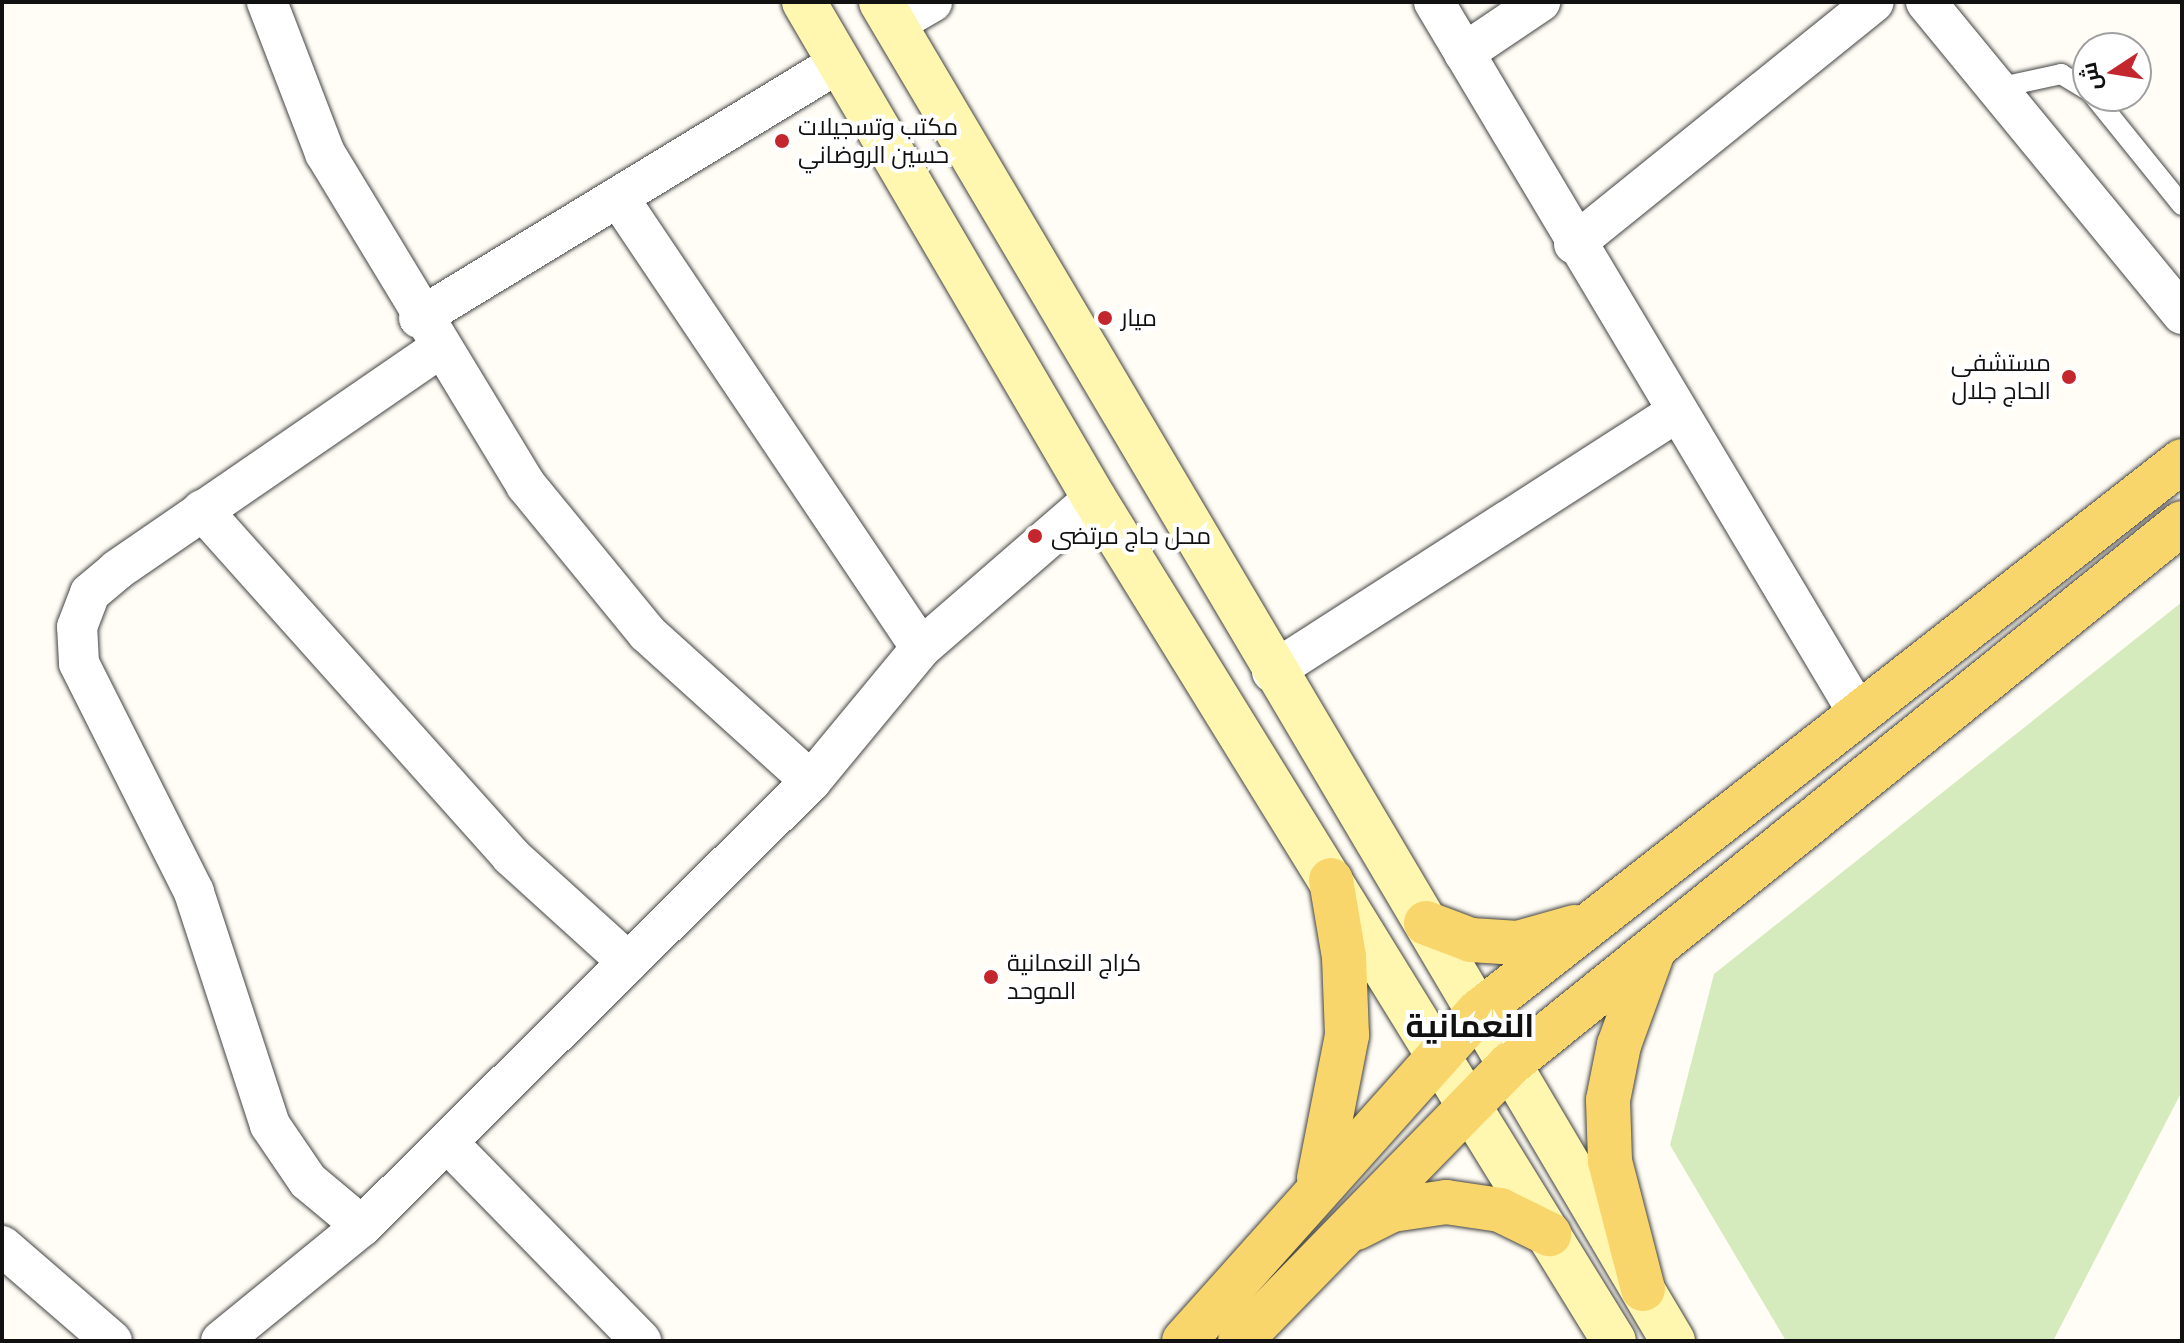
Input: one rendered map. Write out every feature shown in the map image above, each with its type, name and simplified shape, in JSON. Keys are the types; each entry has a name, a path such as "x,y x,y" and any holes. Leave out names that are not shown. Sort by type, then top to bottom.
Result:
{"main road":[{"path":"804,2 1094,498 1614,1341"},
{"path":"888,13 1272,672 1426,923 1673,1341"},
{"path":"1184,1341 1437,1052 1478,1012 2182,461"},
{"path":"1240,1341 1509,1065 2182,523"},
{"path":"1316,1188 1337,1113 1347,1035 1344,957 1331,880"},
{"path":"1426,923 1471,940 1518,943 1564,933 1605,910"},
{"path":"1643,1289 1610,1161 1608,1100 1619,1045 1654,949"},
{"path":"1343,1234 1392,1210 1446,1202 1500,1210 1549,1234"}],"street":[{"path":"267,2 325,153 429,334 526,485 647,633 811,781"},
{"path":"888,13 932,2"},
{"path":"1434,2 1574,244 1860,716"},
{"path":"1464,53 1540,2"},
{"path":"1574,244 1874,2"},
{"path":"1926,2 2182,314"},
{"path":"362,1226 308,1181 270,1125 176,848 79,663 77,627 90,593 429,334 618,197 839,63"},
{"path":"618,197 921,648"},
{"path":"1272,672 1676,413"},
{"path":"221,1341 362,1226 811,781 921,648 1094,498"},
{"path":"202,510 511,856 628,962"},
{"path":"447,1142 641,1341"},
{"path":"2,1246 112,1341"}],"lane":[{"path":"1997,88 2061,74 2072,81"},
{"path":"2107,112 2182,205"}],"green space":[{"path":"2182,602 2182,1091 2053,1341 1786,1341 1670,1145 1714,974"}],"place":[{"name":"مكتب وتسجيلات حسين الروضاني","path":"782,141"},
{"name":"ميار","path":"1105,318"},
{"name":"مستشفى الحاج جلال","path":"2069,377"},
{"name":"محل حاج مرتضى","path":"1035,536"},
{"name":"كراج النعمانية الموحد","path":"991,977"}],"district":[{"name":"النعمانية","path":"1470,1026"}]}
